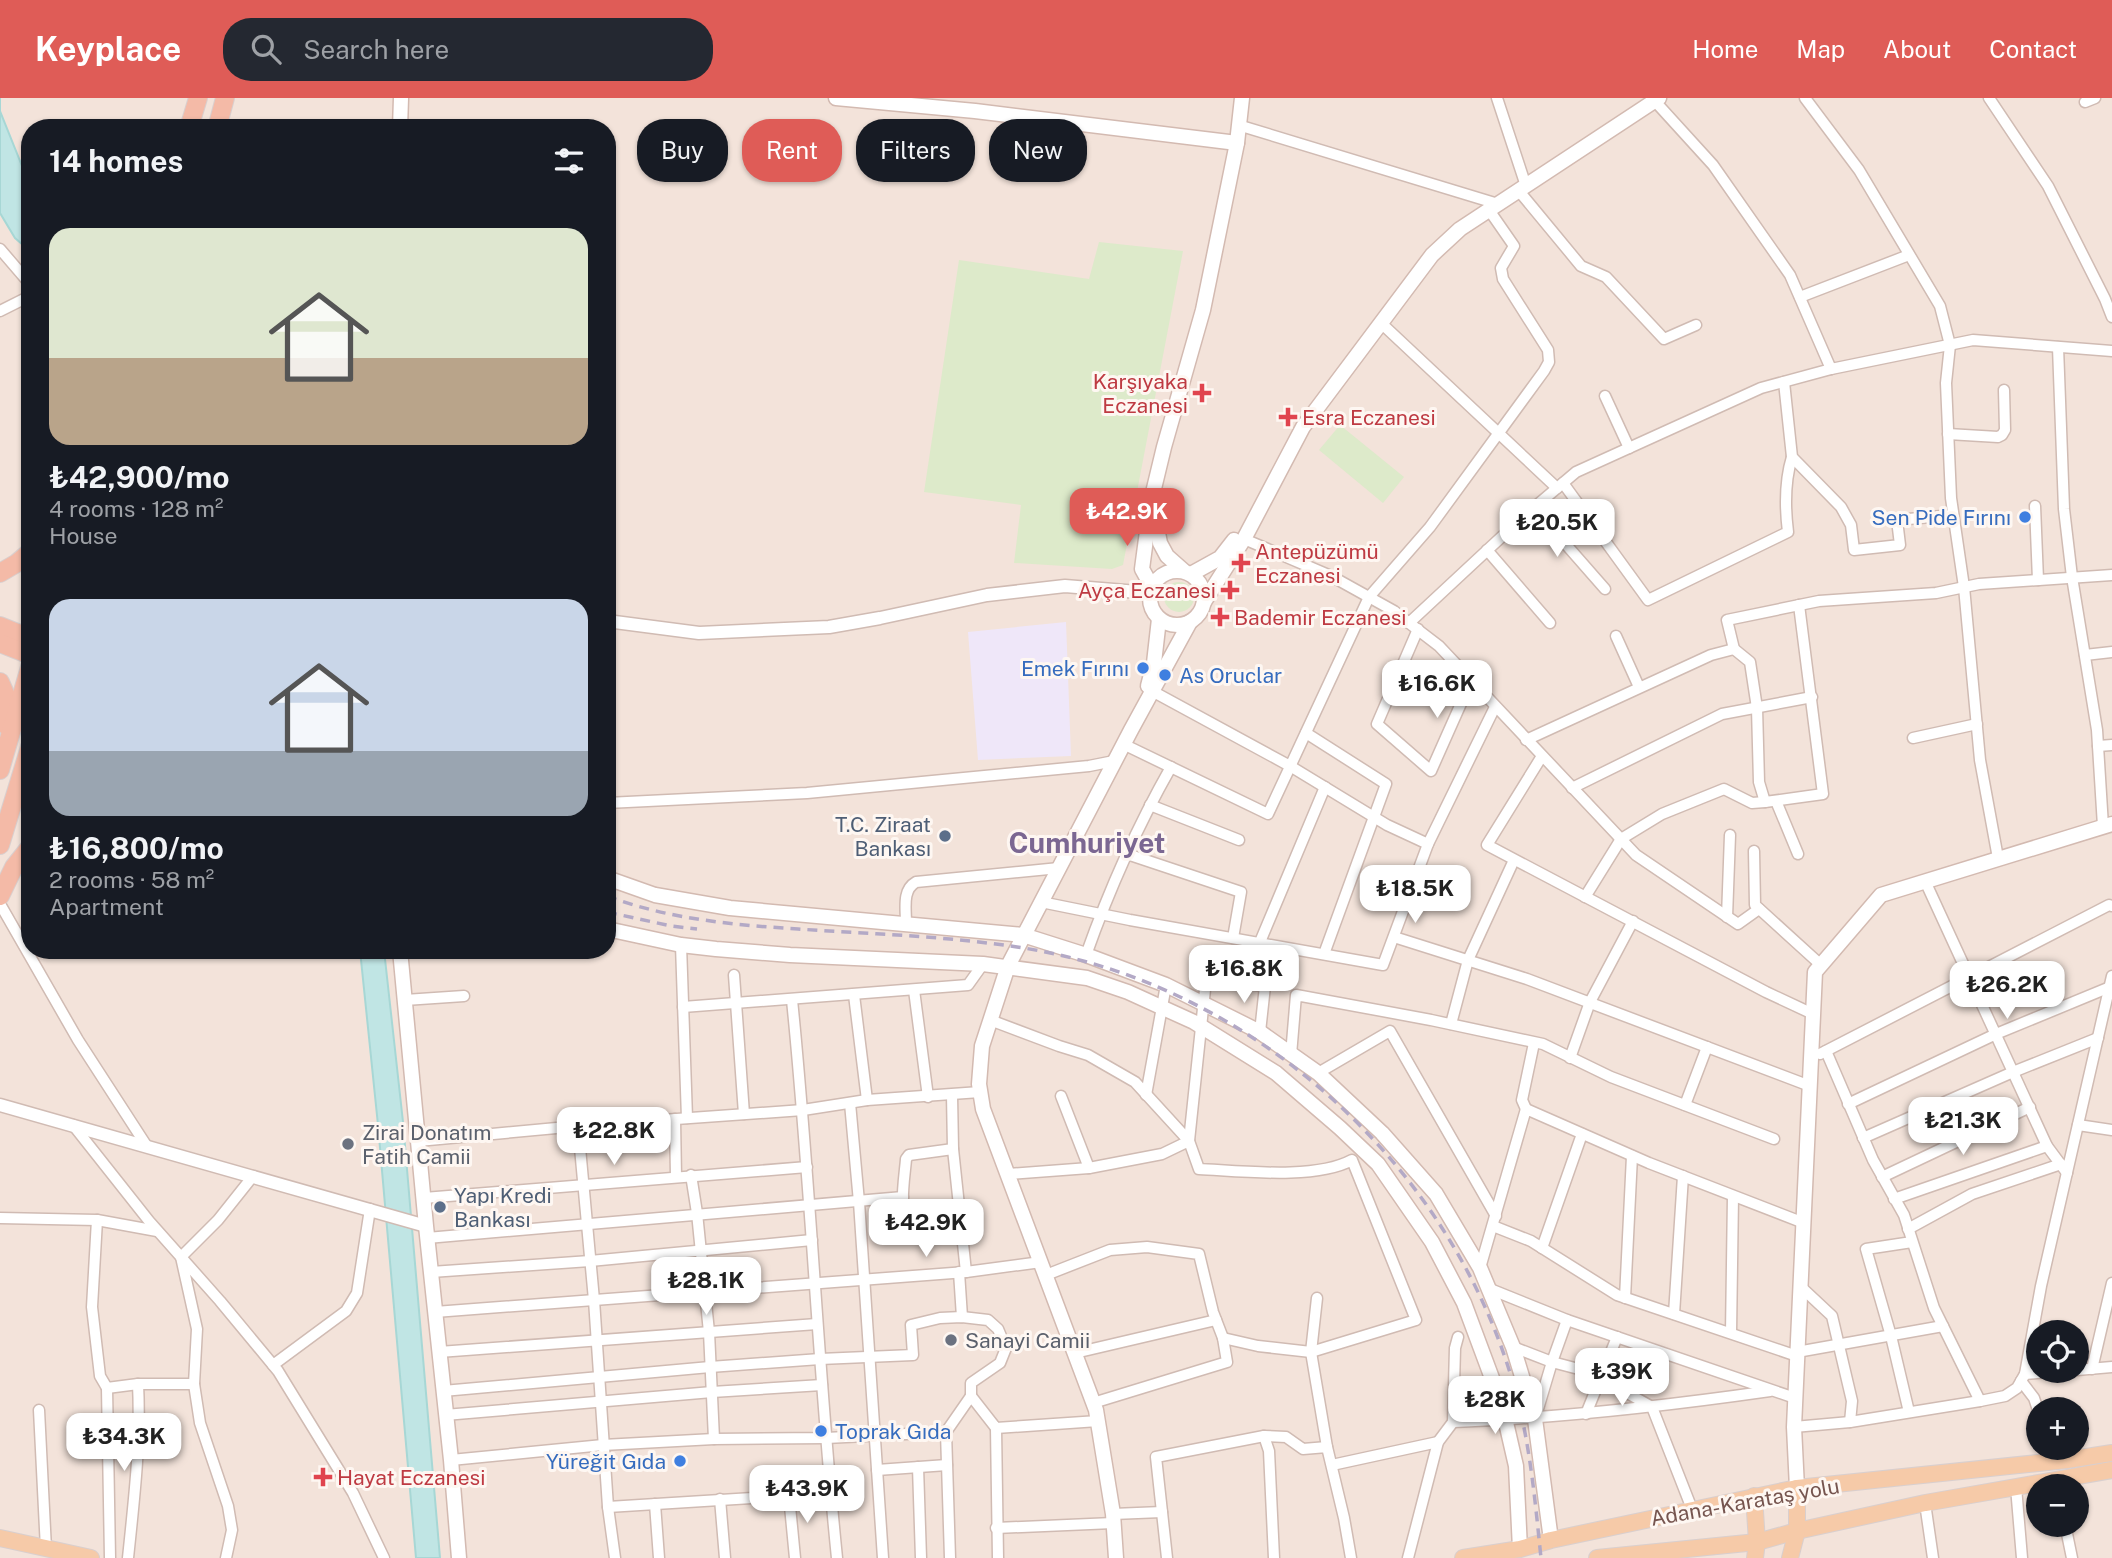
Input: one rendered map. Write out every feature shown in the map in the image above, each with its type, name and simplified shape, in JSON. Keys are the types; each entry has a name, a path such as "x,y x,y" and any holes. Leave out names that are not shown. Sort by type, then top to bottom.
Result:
{"highway":[{"path":"192,119 198,98"},
{"path":"219,119 225,98"},
{"path":"0,573 21,560"},
{"path":"0,626 21,634"},
{"path":"0,643 21,651"},
{"path":"0,681 7,698 7,747"},
{"path":"0,770 21,698"},
{"path":"0,845 21,776"},
{"path":"0,896 21,858"}],"main road":[{"path":"400,119 401,98"},
{"path":"836,98 976,105 1237,143"},
{"path":"1151,590 1142,569 1151,501 1203,310 1237,143 1242,98"},
{"path":"1116,1558 1113,1518 1093,1403 983,1109 979,1084 982,1046 1008,966 1123,744 1190,622 1202,611 1204,603 1244,539 1303,426 1432,255 1460,229 1655,99"},
{"path":"1151,501 1160,543 1167,556 1202,586 1204,603"},
{"path":"1190,622 1174,625 1159,619 1150,603 1151,590 1156,580 1169,572 1188,573 1220,558 1262,502"},
{"path":"1131,730 1151,678 1159,619"},
{"path":"1790,1558 1797,1531 1794,1427 1815,972 1881,895 2108,825"},
{"path":"616,881 655,895 730,908 1023,935 1166,985 1260,1032 1318,1073 1382,1133 1436,1194 1480,1268 1513,1347 1535,1419 1551,1540"},
{"path":"616,931 681,945 790,955 1008,966 1087,978 1128,992 1200,1025 1276,1073 1377,1164 1432,1242 1464,1303 1506,1420 1516,1466 1520,1549"},
{"path":"401,959 424,1198 424,1229 451,1460 458,1558"},
{"name":"Adana-Karataş yolu","path":"2089,1454 2112,1453"},
{"name":"Adana-Karataş yolu","path":"1463,1558 1520,1549 1551,1540 1797,1488 2026,1458"},
{"name":"Adana-Karataş yolu","path":"2089,1476 2112,1471"},
{"name":"Adana-Karataş yolu","path":"1597,1558 1756,1550 1797,1531 1925,1503 2026,1486"},
{"path":"1754,1496 1756,1550"},
{"path":"0,1538 91,1558"}],"street":[{"path":"1497,98 1522,188 1581,266 1606,277 1664,339 1696,325"},
{"path":"1805,98 1859,170 1940,306 1950,345 1946,383 1953,515 1964,587 1980,760 1998,858"},
{"path":"1989,98 2048,186 2112,317"},
{"path":"1655,99 1713,165 1790,275 1831,369"},
{"path":"1123,744 1268,814 1370,597 1430,527 1500,434 1549,362 1548,350 1503,279 1501,268 1514,246 1494,207 1238,125"},
{"path":"0,248 21,273"},
{"path":"1800,297 1909,255"},
{"path":"0,311 21,300"},
{"path":"1381,323 1500,434 1560,485 1648,600 1788,532 1786,514 1792,457 1784,382"},
{"path":"1471,681 1431,771 1377,724 1413,626 1487,550 1576,472 1762,388 1831,369 1973,340 2112,351"},
{"path":"2058,347 2064,509 2108,825"},
{"path":"1948,434 2002,435 2005,430 2004,390"},
{"path":"1605,396 1629,448"},
{"path":"1792,457 1840,507 1851,525 1854,550 1900,545 1898,520 1953,515"},
{"path":"2035,506 2038,580"},
{"path":"1534,508 1605,589"},
{"path":"1244,539 1331,576 1394,611 1439,646 1636,855 1738,925 1759,909"},
{"path":"1487,550 1550,623"},
{"path":"1798,854 1759,782 1756,708 1750,662 1734,649 1727,620 1819,601 1936,593 1979,584 2112,575"},
{"path":"616,622 699,633 829,627 987,595 1065,586 1151,590"},
{"path":"1585,897 1621,839 1662,814 1724,789 1752,803 1823,794 1799,605"},
{"path":"1616,636 1639,687"},
{"path":"1526,740 1711,654 1734,649"},
{"path":"2085,655 2112,652"},
{"path":"1152,691 1290,766 1373,816 1429,844"},
{"path":"1572,788 1722,714 1812,697"},
{"path":"1041,902 1383,965 1429,844 1495,707"},
{"path":"1913,738 1977,724"},
{"path":"1306,733 1386,784 1324,954"},
{"path":"2098,746 2112,745"},
{"path":"1542,757 1487,845 1813,1014"},
{"path":"616,803 807,793 1082,767 1114,761"},
{"path":"1086,955 1127,854 1171,767"},
{"path":"1260,942 1325,786"},
{"path":"1150,804 1239,840"},
{"path":"1727,917 1730,835"},
{"path":"1754,851 1755,905 1821,965"},
{"path":"1127,854 1241,892 1233,938"},
{"path":"1451,1024 1468,960 1514,860"},
{"path":"906,923 906,891 916,882 1059,868"},
{"path":"1925,881 2047,1146 2064,1169"},
{"path":"0,904 21,941"},
{"path":"1812,1059 2109,905 2112,906"},
{"path":"1570,1058 1590,1003 1633,921"},
{"path":"1394,937 1527,979 1810,1086"},
{"path":"676,1177 681,1119 681,945"},
{"path":"32,959 78,1040 146,1145"},
{"path":"683,1007 968,985 983,964"},
{"path":"734,975 744,1114"},
{"path":"1189,1141 1206,980 1265,986 1260,1032"},
{"path":"1848,1104 2111,981"},
{"path":"1794,1427 1850,1422 1980,1401 2005,1396 2017,1388 2023,1377 2064,1169 2078,1125 2111,981"},
{"path":"1146,1095 1160,1006 1166,985"},
{"path":"914,990 928,1097"},
{"path":"854,995 867,1100"},
{"path":"1291,1055 1296,995 1451,1024 1534,1043 1611,1077 1774,1139"},
{"path":"405,1000 464,996"},
{"path":"792,1000 803,1110 817,1324 837,1558"},
{"path":"990,1020 1088,1055 1135,1082 1189,1141 1199,1169 1316,1171 1352,1160 1416,1320 1311,1352 1258,1346 1223,1338"},
{"path":"1318,1073 1390,1031 1495,1221 1617,1295 1797,1354 1943,1326"},
{"path":"1863,1138 2098,1038"},
{"path":"1534,1043 1522,1100 1527,1109 1632,1156 1804,1223"},
{"path":"1685,1105 1707,1047"},
{"path":"1826,1051 1863,1138 1903,1215 1934,1308 1980,1401"},
{"path":"418,1141 578,1126 803,1110 867,1100 980,1092"},
{"path":"952,1095 953,1149 961,1221 962,1317"},
{"path":"1061,1096 1089,1168"},
{"path":"850,1103 883,1558"},
{"path":"0,1105 372,1209 424,1229 587,1223 903,1197"},
{"path":"1882,1177 2030,1107"},
{"path":"1480,1268 1527,1109"},
{"path":"73,1125 158,1231 273,1365 353,1493 384,1558"},
{"path":"2078,1125 2112,1130"},
{"path":"578,1126 594,1300 608,1507 615,1558"},
{"path":"1542,1248 1582,1134"},
{"path":"1008,1174 1089,1168 1162,1154 1189,1141"},
{"path":"1894,1199 2047,1146"},
{"path":"953,1149 909,1155 906,1159 904,1217 911,1226 961,1221"},
{"path":"1625,1298 1632,1156"},
{"path":"424,1198 807,1167"},
{"path":"1908,1229 1972,1194 2064,1169"},
{"path":"691,1175 709,1332 713,1438"},
{"path":"181,1256 218,1220 253,1176"},
{"path":"1674,1314 1683,1176"},
{"path":"1731,1333 1733,1196"},
{"path":"273,1365 346,1311 357,1293 372,1209"},
{"path":"0,1218 97,1220 158,1231"},
{"path":"97,1220 92,1307 100,1376 107,1388 110,1558"},
{"path":"431,1272 590,1261 812,1240"},
{"path":"1909,1412 1866,1249 1913,1242"},
{"path":"435,1312 814,1282 1044,1269 1110,1250 1147,1247 1199,1254 1223,1338 1227,1362 1093,1403"},
{"path":"181,1256 197,1329 194,1384 200,1423 228,1506 232,1530 226,1558"},
{"path":"2092,1369 2112,1283"},
{"path":"1801,1287 1832,1316 1853,1401 1850,1422"},
{"path":"1490,1289 1567,1320 1795,1398"},
{"path":"1317,1298 1311,1352 1327,1447 1351,1558"},
{"path":"443,1391 710,1367 913,1355 911,1325 940,1318 988,1320 998,1329 1006,1348 1000,1363 971,1383 971,1396 946,1432 950,1558"},
{"path":"1075,1353 1216,1320"},
{"path":"1535,1419 1567,1320"},
{"path":"439,1352 817,1324"},
{"path":"1408,1558 1438,1442 1453,1422 1455,1348 1458,1337"},
{"path":"1586,1414 1617,1337"},
{"path":"1513,1347 1552,1362 1590,1372 1652,1407 1692,1509"},
{"path":"2089,1369 2112,1367"},
{"path":"2023,1377 2033,1397"},
{"path":"107,1388 138,1384 194,1384"},
{"path":"128,1558 139,1446 138,1384"},
{"path":"445,1415 822,1385"},
{"path":"1453,1422 1535,1419 1773,1391"},
{"path":"971,1396 996,1428 998,1558"},
{"path":"39,1410 46,1549"},
{"path":"996,1428 1098,1421"},
{"path":"451,1460 603,1445 713,1438 826,1438 946,1432"},
{"path":"1167,1558 1156,1457 1264,1436 1286,1437 1303,1449 1327,1447"},
{"path":"1264,1436 1269,1451 1274,1558"},
{"path":"1332,1465 1438,1442"},
{"path":"877,1470 947,1465"},
{"path":"918,1467 921,1558"},
{"path":"2016,1487 2022,1558"},
{"path":"608,1507 831,1493"},
{"path":"789,1496 795,1558"},
{"path":"720,1499 725,1558"},
{"path":"1925,1503 1933,1558"},
{"path":"655,1504 659,1558"},
{"path":"996,1528 1161,1512"},
{"path":"2068,1537 2072,1558"}],"shaded area":[{"path":"0,98 2112,98 2112,1558 0,1558"},
{"path":"1066,622 1071,756 978,760 968,632"}],"green space":[{"path":"1099,242 1183,251 1123,565 1112,569 1014,563 1021,505 924,492 959,260 1089,279"},
{"path":"1340,425 1404,477 1383,503 1319,450"},
{"path":"1179,582 1189,587 1194,597 1189,607 1179,612 1169,607 1164,597 1169,587"}],"water":[{"path":"0,111 21,164 21,243 0,213"},
{"path":"361,959 385,959 403,1122 440,1558 416,1558"}],"railway":[{"path":"616,899 653,910 725,923 935,938 1017,947 1102,966 1183,998 1259,1042 1328,1095 1390,1158 1442,1228 1484,1304 1520,1407 1541,1558"},
{"path":"616,914 697,929"}],"place":[{"name":"Karşıyaka Eczanesi","path":"1202,393"},
{"name":"Esra Eczanesi","path":"1288,417"},
{"name":"Sen Pide Fırını","path":"2025,517"},
{"name":"Antepüzümü Eczanesi","path":"1241,563"},
{"name":"Ayça Eczanesi","path":"1230,590"},
{"name":"Bademir Eczanesi","path":"1220,617"},
{"name":"Emek Fırını","path":"1143,668"},
{"name":"As Oruclar","path":"1165,675"},
{"name":"T.C. Ziraat Bankası","path":"945,836"},
{"name":"Zirai Donatım Fatih Camii","path":"348,1144"},
{"name":"Yapı Kredi Bankası","path":"440,1207"},
{"name":"Sanayi Camii","path":"951,1340"},
{"name":"Toprak Gıda","path":"821,1431"},
{"name":"Yüreğit Gıda","path":"680,1461"},
{"name":"Hayat Eczanesi","path":"323,1477"}],"district":[{"name":"Cumhuriyet","path":"1087,842"}]}
